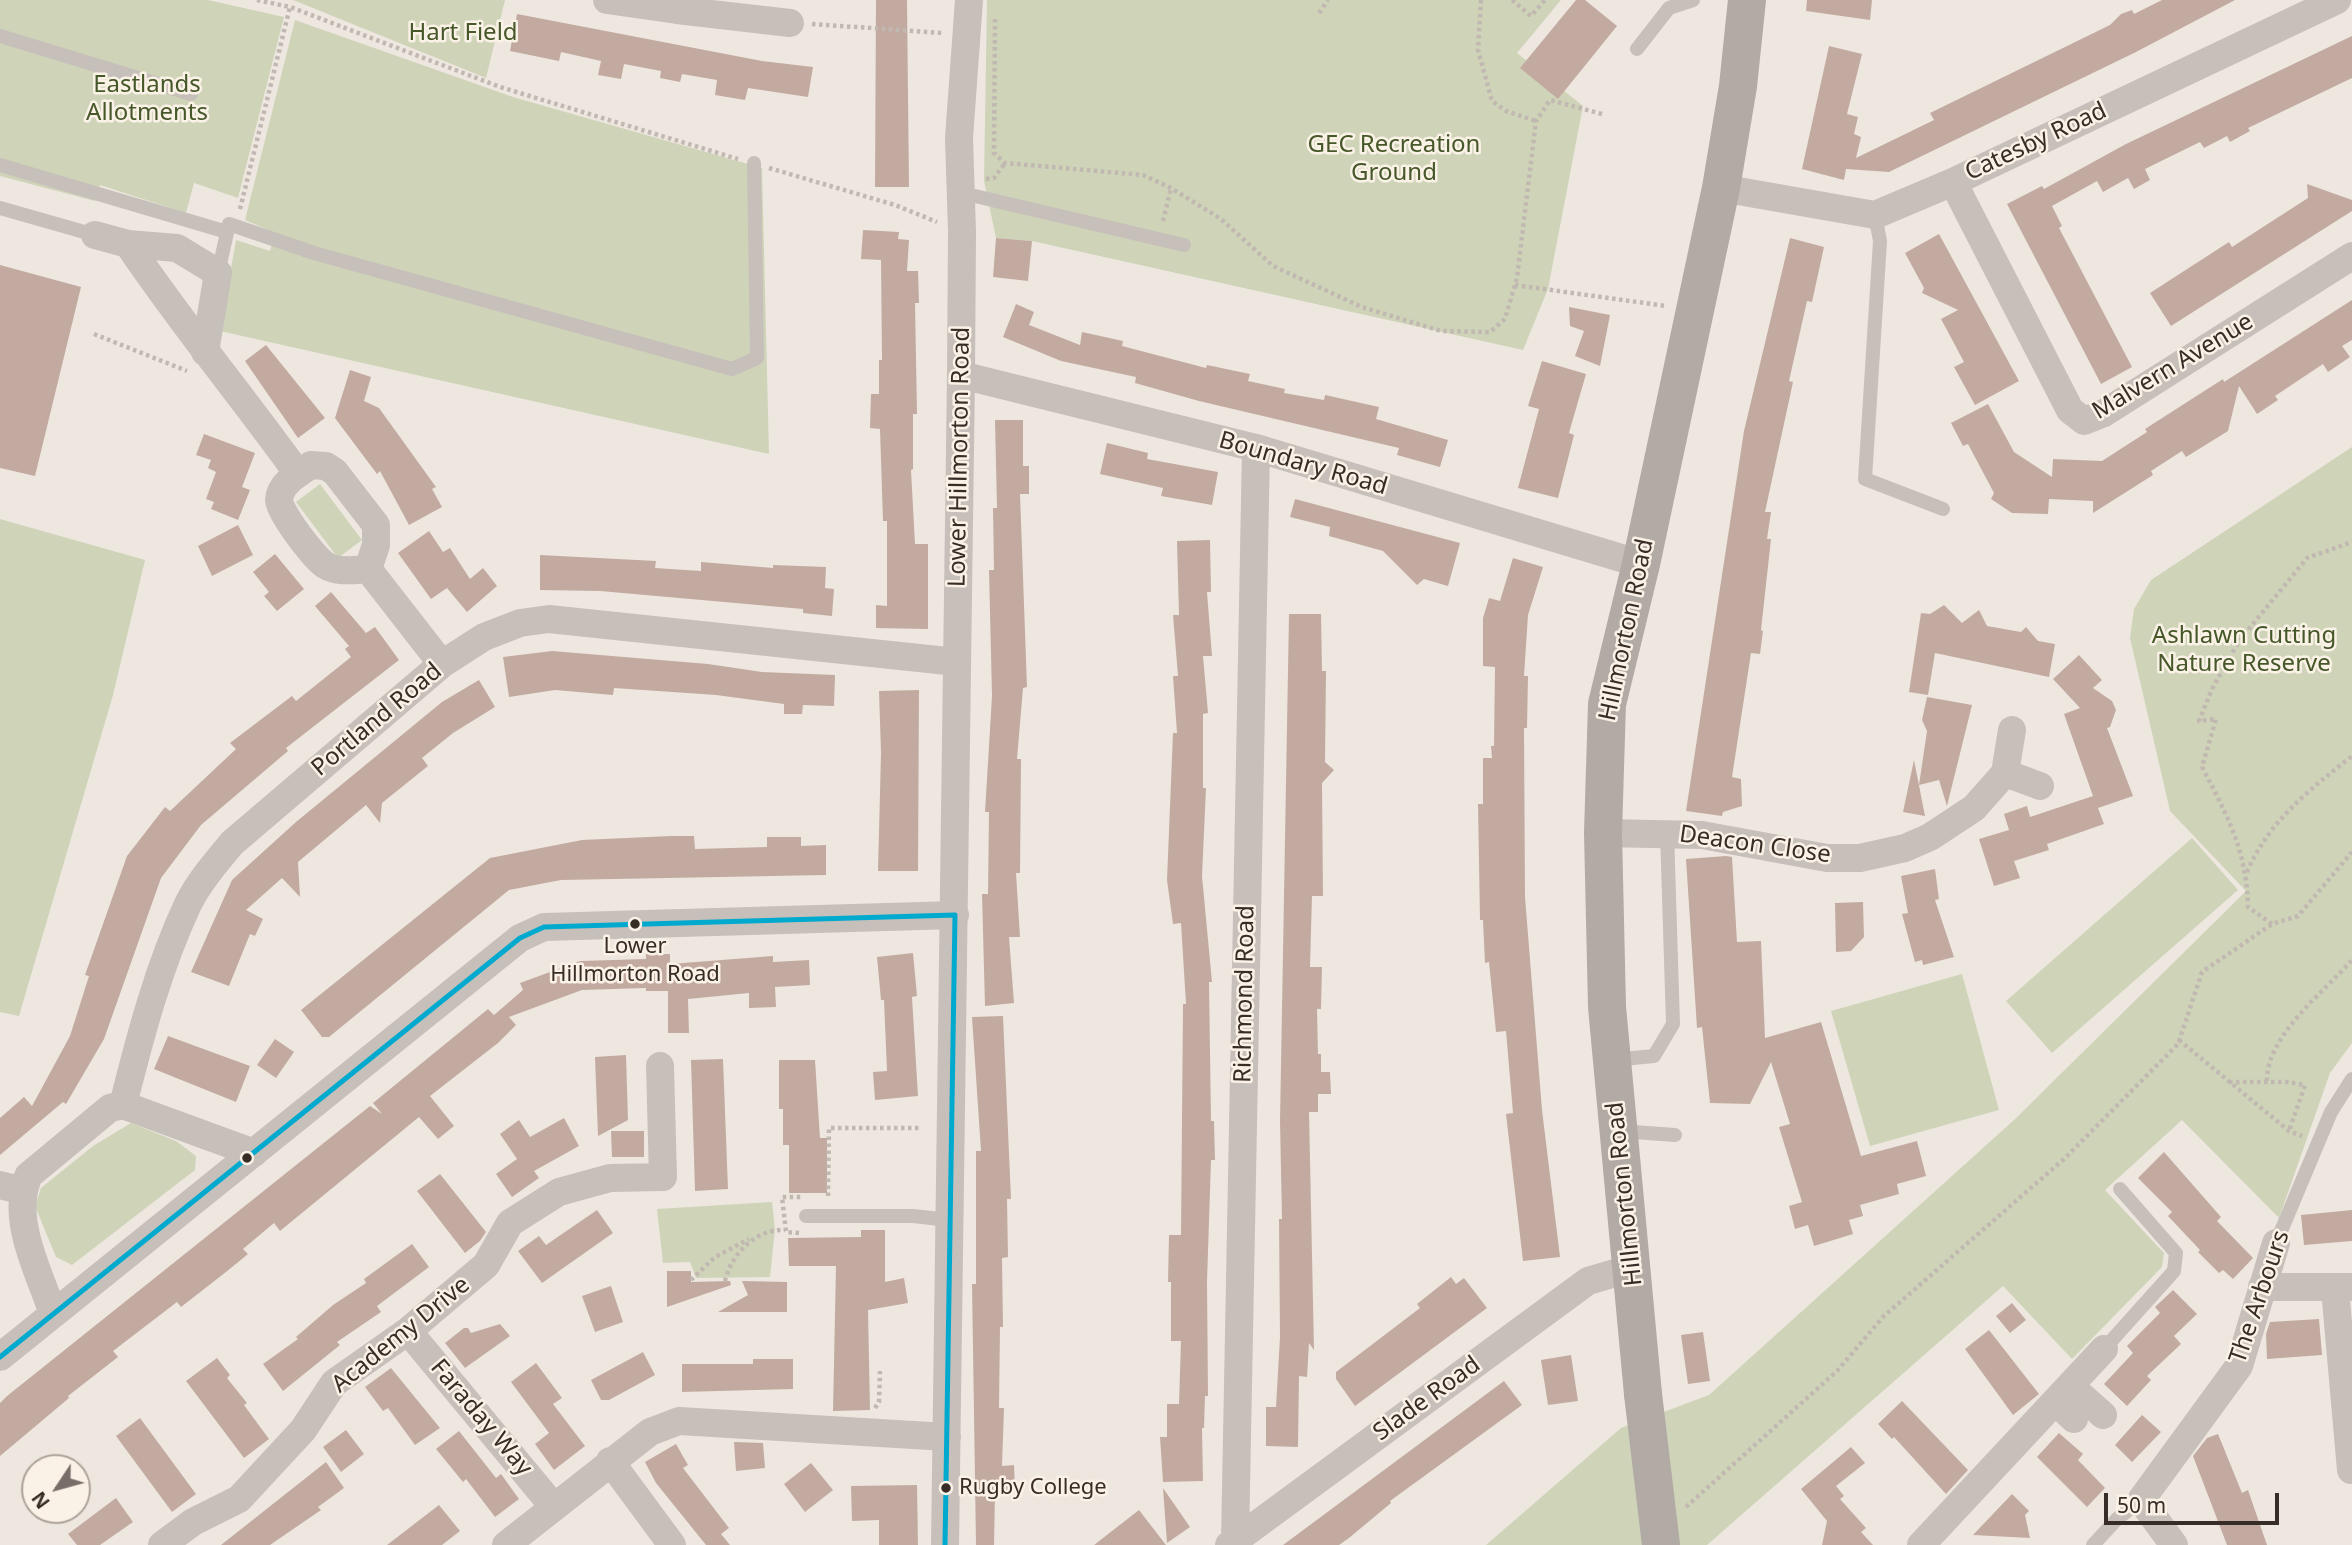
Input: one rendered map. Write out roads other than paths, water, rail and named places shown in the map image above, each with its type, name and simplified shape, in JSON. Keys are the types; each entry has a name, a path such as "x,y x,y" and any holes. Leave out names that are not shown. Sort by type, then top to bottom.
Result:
{"highway":[{"name":"Hillmorton Road","path":"1661,1545 1643,1394 1607,1007 1602,833 1607,704 1641,564 1721,188 1738,86 1747,0"}],"street":[{"path":"607,0 677,5 790,23"},
{"name":"Lower Hillmorton Road","path":"945,1545 961,375 962,193 959,138 969,0"},
{"name":"Catesby Road","path":"1875,215 1953,182 2337,0"},
{"name":"Malvern Avenue","path":"1953,182 2070,410 2084,421 2104,413 2352,256"},
{"path":"1721,188 1875,215"},
{"path":"95,235 128,244 177,248 218,273 198,363"},
{"path":"128,244 198,363 243,397 298,474"},
{"name":"Boundary Road","path":"961,375 1256,448 1641,564"},
{"name":"Richmond Road","path":"1232,1543 1256,448"},
{"path":"311,465 326,466 335,472 376,525 376,545 368,569 344,571 325,565 298,534 282,510 279,499 286,484 311,465"},
{"path":"368,569 442,664"},
{"name":"Portland Road","path":"122,1105 145,1017 188,904 208,872 232,843 442,664 484,637 520,623 549,619 957,662"},
{"path":"2012,730 2005,773 2040,786"},
{"name":"Deacon Close","path":"1602,833 1667,832 1702,835 1816,857 1860,858 1905,848 1930,837 1974,808 2005,773"},
{"path":"0,1357 254,1153 414,1020 520,938 544,927 955,915"},
{"name":"Academy Drive","path":"162,1545 193,1522 239,1499 303,1430 334,1383 408,1331 486,1265 510,1223 559,1192 610,1178 663,1177 660,1066"},
{"path":"53,1314 25,1229 21,1206 12,1188 110,1108 122,1105 254,1153"},
{"name":"The Arbours","path":"2141,1500 2239,1366 2276,1244"},
{"name":"Slade Road","path":"1232,1543 1588,1281 1632,1268"},
{"path":"2262,1287 2343,1288 2351,1470"},
{"name":"Faraday Way","path":"408,1331 553,1506"},
{"path":"1921,1545 2067,1402 2104,1349"},
{"path":"2067,1402 2103,1415"},
{"path":"506,1545 650,1432 679,1421 947,1437"},
{"path":"610,1461 672,1545"},
{"path":"2141,1500 2174,1545"}],"lane":[{"path":"1637,48 1669,8 1693,0"},
{"path":"0,36 191,94"},
{"path":"0,165 732,369 757,358 754,163"},
{"path":"962,193 1184,245"},
{"path":"0,208 95,235"},
{"path":"1875,215 1880,242 1865,480 1943,509"},
{"path":"218,273 231,229"},
{"path":"1612,1060 1654,1056 1673,1024 1667,832"},
{"name":"The Arbours","path":"2276,1244 2331,1112 2352,1079"},
{"path":"1618,1130 1675,1135"},
{"path":"2104,1349 2174,1271 2176,1253 2120,1189"},
{"path":"806,1216 913,1216 950,1220"},
{"path":"2093,1545 2117,1519 2141,1500"}],"place":[{"name":"Lower Hillmorton Road","path":"635,924"},
{"name":"Rugby College","path":"946,1488"}],"park label":[{"name":"Hart Field","path":"463,33"},
{"name":"Eastlands Allotments","path":"147,99"},
{"name":"GEC Recreation Ground","path":"1394,159"},
{"name":"Ashlawn Cutting Nature Reserve","path":"2244,650"}]}
